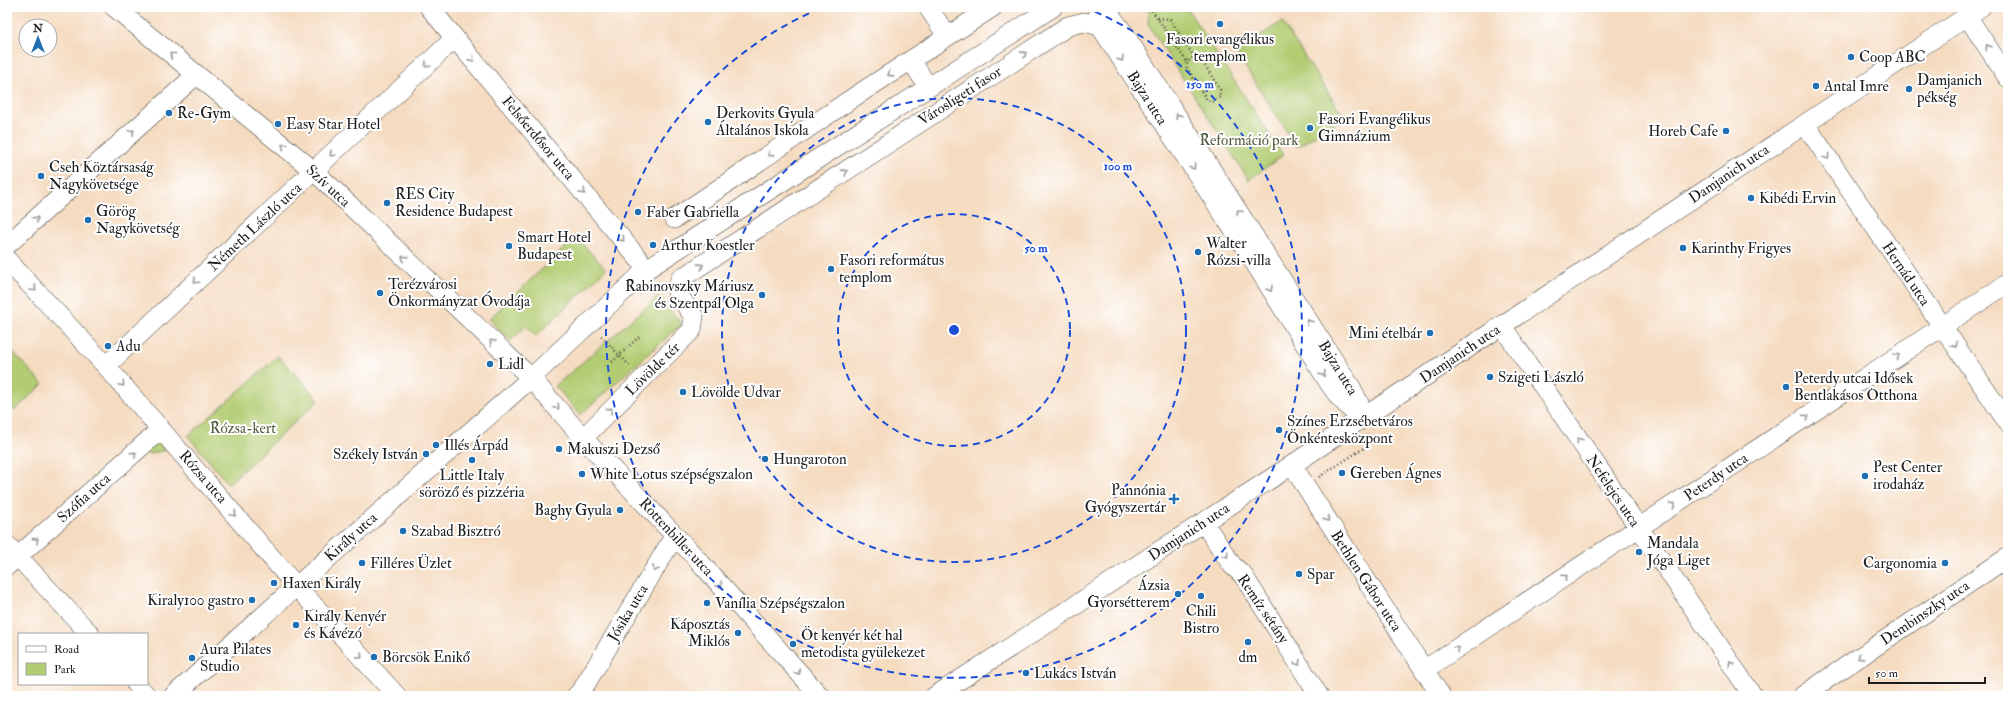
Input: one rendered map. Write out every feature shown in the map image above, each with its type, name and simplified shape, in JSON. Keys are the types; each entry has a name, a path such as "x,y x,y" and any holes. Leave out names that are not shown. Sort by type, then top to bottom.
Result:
{"street":[{"name":"Szív utca","path":"114,7 314,171 531,378"},
{"name":"Felsőerdősor utca","path":"429,7 648,269"},
{"path":"928,7 947,36"},
{"path":"674,219 947,36 993,7"},
{"name":"Városligeti fasor","path":"648,269 1053,7"},
{"name":"Bajza utca","path":"1098,7 1100,26 1184,140 1254,248 1329,383 1339,397 1360,420"},
{"name":"Bajza utca","path":"1104,7 1119,24 1184,140"},
{"path":"1974,12 2008,78"},
{"name":"Damjanich utca","path":"935,696 951,689 1204,523 1974,12"},
{"name":"Városligeti fasor","path":"677,293 680,279 1068,26 1084,22 1100,26"},
{"name":"Németh László utca","path":"106,366 455,38"},
{"name":"Városligeti fasor","path":"911,60 928,87"},
{"path":"7,245 196,75"},
{"name":"Hernád utca","path":"1805,124 2008,423"},
{"path":"811,163 825,185"},
{"path":"721,187 737,210"},
{"name":"Rózsa utca","path":"7,260 106,366 296,586 397,696"},
{"path":"531,378 648,269"},
{"name":"Peterdy utca","path":"1424,670 2008,283"},
{"name":"Lövölde tér","path":"582,438 692,330 694,317 677,293"},
{"name":"Nefelejcs utca","path":"1502,326 1753,696"},
{"name":"Rottenbiller utca","path":"531,378 582,438 675,535 820,696"},
{"name":"Király utca","path":"173,696 531,378"},
{"name":"Szófia utca","path":"10,556 161,429"},
{"name":"Bethlen Gábor utca","path":"1292,465 1441,696"},
{"name":"Remíz sétány","path":"1204,523 1232,565 1243,575 1320,696"},
{"name":"Jósika utca","path":"579,694 675,535"},
{"path":"10,556 89,633"},
{"name":"Dembinszky utca","path":"1802,696 2008,557"},
{"path":"137,685 147,696"}],"path":[{"path":"1150,7 1186,62 1187,68 1207,100 1212,102 1220,97 1220,90 1201,59 1194,57 1170,19 1158,18"},
{"path":"1186,62 1194,57"},
{"path":"590,323 642,379"},
{"path":"612,362 640,336"},
{"path":"1306,486 1367,446 1369,440 1360,420"}],"green space":[{"name":"Reformáció park","path":"1152,7 1186,7 1283,155 1249,180 1148,25 1149,9"},
{"path":"1282,22 1344,117 1297,147 1235,51"},
{"path":"576,237 606,269 536,336 526,326 510,341 489,319"},
{"path":"659,296 682,324 580,415 555,386"},
{"path":"7,346 43,384 14,411 12,408 10,410 7,406"},
{"name":"Rózsa-kert","path":"278,356 319,400 228,484 188,436"},
{"path":"158,440 167,450 148,454 146,451"}],"place":[{"name":"Fasori evangélikus templom","path":"1220,24"},
{"name":"Coop ABC","path":"1851,57"},
{"name":"Antal Imre","path":"1816,86"},
{"name":"Damjanich pékség","path":"1909,89"},
{"name":"Re-Gym","path":"169,113"},
{"name":"Derkovits Gyula Általános Iskola","path":"708,122"},
{"name":"Easy Star Hotel","path":"278,124"},
{"name":"Fasori Evangélikus Gimnázium","path":"1310,128"},
{"name":"Horeb Cafe","path":"1726,131"},
{"name":"Cseh Köztársaság Nagykövetsége","path":"41,176"},
{"name":"Kibédi Ervin","path":"1751,198"},
{"name":"RES City Residence Budapest","path":"387,203"},
{"name":"Faber Gabriella","path":"638,212"},
{"name":"Görög Nagykövetség","path":"88,220"},
{"name":"Arthur Koestler","path":"653,245"},
{"name":"Smart Hotel Budapest","path":"509,246"},
{"name":"Karinthy Frigyes","path":"1683,248"},
{"name":"Walter Rózsi-villa","path":"1198,252"},
{"name":"Fasori református templom","path":"831,269"},
{"name":"Terézvárosi Önkormányzat Óvodája","path":"380,293"},
{"name":"Rabinovszky Máriusz és Szentpál Olga","path":"762,295"},
{"name":"Mini ételbár","path":"1430,333"},
{"name":"Adu","path":"108,346"},
{"name":"Lidl","path":"490,364"},
{"name":"Szigeti László","path":"1490,377"},
{"name":"Peterdy utcai Idősek Bentlakásos Otthona","path":"1786,387"},
{"name":"Lövölde Udvar","path":"683,392"},
{"name":"Színes Erzsébetváros Önkéntesközpont","path":"1279,430"},
{"name":"Illés Árpád","path":"436,445"},
{"name":"Makuszi Dezső","path":"559,449"},
{"name":"Székely István","path":"426,454"},
{"name":"Hungaroton","path":"765,459"},
{"name":"Little Italy söröző és pizzéria","path":"472,460"},
{"name":"Gereben Ágnes","path":"1342,473"},
{"name":"White Lotus szépségszalon","path":"582,474"},
{"name":"Pest Center irodaház","path":"1865,476"},
{"name":"Pannónia Gyógyszertár","path":"1174,499"},
{"name":"Baghy Gyula","path":"620,510"},
{"name":"Szabad Bisztró","path":"403,531"},
{"name":"Mandala Jóga Liget","path":"1639,552"},
{"name":"Filléres Üzlet","path":"362,563"},
{"name":"Cargonomia","path":"1945,563"},
{"name":"Spar","path":"1299,574"},
{"name":"Haxen Király","path":"274,583"},
{"name":"Ázsia Gyorsétterem","path":"1178,594"},
{"name":"Chili Bistro","path":"1201,596"},
{"name":"Kiraly100 gastro","path":"252,600"},
{"name":"Vanília Szépségszalon","path":"707,603"},
{"name":"Király Kenyér és Kávézó","path":"296,625"},
{"name":"Káposztás Miklós","path":"738,633"},
{"name":"dm","path":"1248,642"},
{"name":"Öt kenyér két hal metodista gyülekezet","path":"793,644"},
{"name":"Börcsök Enikő","path":"374,657"},
{"name":"Aura Pilates Studio","path":"192,658"},
{"name":"Lukács István","path":"1026,673"}]}
